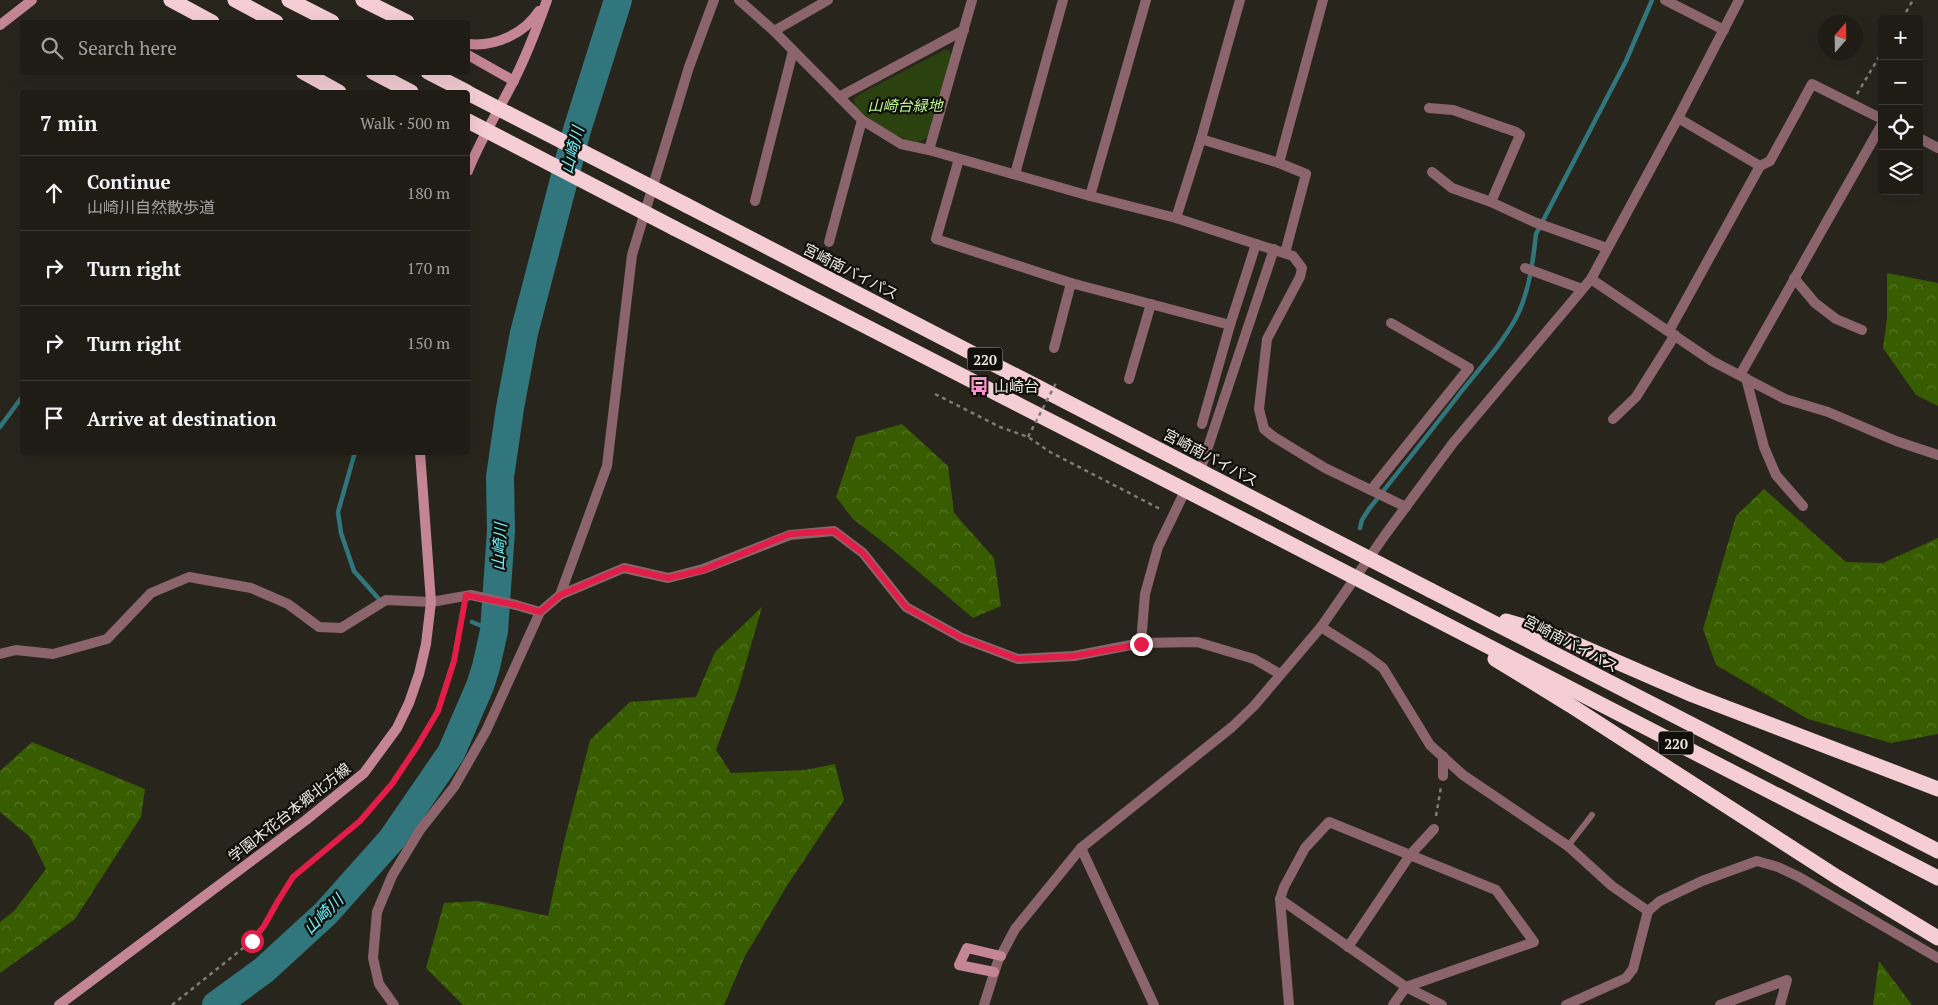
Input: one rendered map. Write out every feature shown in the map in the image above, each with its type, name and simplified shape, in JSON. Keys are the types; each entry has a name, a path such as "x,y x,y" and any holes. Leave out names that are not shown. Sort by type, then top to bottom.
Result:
{"highway":[{"path":"171,0 208,20"},
{"path":"235,0 272,20"},
{"path":"289,0 328,20"},
{"path":"363,0 403,20"},
{"path":"308,75 335,90"},
{"path":"378,75 407,90"},
{"name":"宮崎南バイパス","path":"434,75 461,90"},
{"name":"宮崎南バイパス","path":"470,95 1938,851"},
{"name":"220","path":"470,122 1938,878"},
{"path":"1474,612 1555,635 1693,695 1938,788"},
{"path":"1461,632 1504,665 1570,705 1838,878 1938,938"}],"main road":[{"path":"0,25 32,0"},
{"path":"470,44 480,46 498,42 515,34 532,21 547,0"},
{"path":"471,153 514,81 533,42 547,0"},
{"path":"470,56 514,81"},
{"name":"学園木花台本郷北方線","path":"59,1005 275,843 364,773 397,728 409,703 426,644 430,602 420,455"},
{"path":"994,972 959,965 967,948 1001,956"}],"street":[{"path":"560,595 607,466 632,255 689,67 714,0"},
{"path":"739,0 774,31 862,120 901,144 1176,218 1293,256 1302,268 1300,277 1271,331 1264,350 1260,409 1264,429 1325,468 1406,506"},
{"path":"774,31 828,0"},
{"path":"928,150 972,0"},
{"path":"1014,174 1063,0"},
{"path":"1090,196 1146,0"},
{"path":"1176,218 1201,139 1240,0"},
{"path":"1279,163 1323,0"},
{"path":"1665,0 1724,30"},
{"path":"984,1005 994,972 1014,928 1081,848 1232,727 1254,706 1321,627 1453,443 1591,279 1678,118 1738,0"},
{"path":"838,96 964,30"},
{"path":"755,201 793,51"},
{"path":"1614,419 1636,397 1760,166 1770,161 1812,84 1878,117"},
{"path":"1429,108 1453,110 1520,135 1491,202"},
{"path":"1678,118 1760,166"},
{"path":"829,242 862,120"},
{"path":"1803,506 1776,475 1764,447 1743,377 1794,278 1878,131"},
{"path":"1201,139 1279,163 1306,174 1285,253"},
{"path":"1923,140 1938,148"},
{"path":"959,159 936,239 1071,283 1230,325"},
{"path":"1432,172 1452,188 1491,202 1546,227 1607,248"},
{"path":"1202,424 1230,325 1256,244"},
{"path":"1200,471 1274,249"},
{"path":"1529,269 1582,289"},
{"path":"1794,278 1815,302 1836,319 1862,330"},
{"path":"1591,279 1712,361 1786,399 1828,412 1938,455"},
{"path":"1054,348 1071,283"},
{"path":"1129,379 1151,304"},
{"path":"1371,490 1469,368 1390,323"},
{"path":"1141,644 1145,594 1158,547 1185,491"},
{"path":"394,1005 379,984 373,958 376,912 392,876 420,830 454,787 486,731 540,612 560,595 624,568 668,578 703,570 790,534 834,531 863,553 906,607 962,638 1018,659 1074,656 1141,644 1197,642 1254,659 1280,674"},
{"path":"0,654 16,650 53,654 107,639 151,592 189,577 251,588 288,604 319,627 341,628 386,600 430,602 468,595 540,612"},
{"path":"1321,627 1367,656 1382,668 1430,745 1463,775 1568,846 1612,886 1648,911"},
{"path":"1443,756 1443,776"},
{"path":"1290,1005 1280,899 1284,887 1305,848 1329,822 1496,890 1534,942 1406,987 1393,1005"},
{"path":"1348,947 1410,855 1434,829"},
{"path":"1081,848 1154,1005"},
{"path":"1566,1005 1626,978 1633,969 1648,911 1660,901 1702,881 1757,861 1778,866 1799,877 1938,958"},
{"path":"1280,899 1406,987 1442,1005"},
{"path":"1720,1005 1787,980 1780,1005"}],"lane":[{"path":"1568,846 1592,815"}],"path":[{"path":"1904,15 1913,0"},
{"path":"1851,104 1878,59"},
{"path":"1028,437 1056,381"},
{"path":"935,394 1000,427 1028,437 1050,452 1172,515"},
{"path":"172,1005 252,941 264,926 293,877 360,821 392,784 438,711 454,661 468,595"},
{"path":"1434,829 1443,776"}],"green space":[{"name":"山崎台緑地","path":"946,49 952,54 928,137 916,144 887,132 855,107 854,99 860,94"},
{"path":"1887,273 1938,283 1938,406 1916,395 1883,348 1887,318"},
{"path":"902,424 948,466 954,513 994,558 1001,606 973,618 853,519 836,497 856,437"},
{"path":"1764,489 1846,562 1883,563 1938,538 1938,734 1891,743 1808,719 1716,665 1703,629 1736,516"},
{"path":"762,607 738,690 716,750 731,773 805,770 835,764 844,800 788,884 745,956 724,1005 463,1005 426,968 444,903 478,901 548,916 564,842 590,740 630,702 696,697 715,652"},
{"path":"32,742 145,789 141,817 75,919 0,973 0,922 14,911 46,869 30,837 0,812 0,771"},
{"path":"1879,961 1912,1005 1873,1005"}],"waterway":[{"name":"山崎川","path":"216,1005 264,970 326,913 392,839 451,753 480,686 494,631 501,531 500,477 524,333 577,130 618,0"},
{"path":"1360,528 1362,520 1369,509 1504,338 1516,318 1527,288 1536,234 1626,61 1652,0"},
{"path":"0,427 20,400"},
{"path":"354,455 338,512 341,533 354,571 378,598"},
{"path":"472,622 494,631"}],"place":[{"name":"山崎台","path":"979,386"}],"route":[{"path":"252,941 264,926 293,877 360,821 392,784 418,745 438,711 454,661 466,595 540,612 560,595 624,568 668,578 703,570 790,534 834,531 863,553 906,607 962,638 1018,659 1074,656 1141,644"}]}
